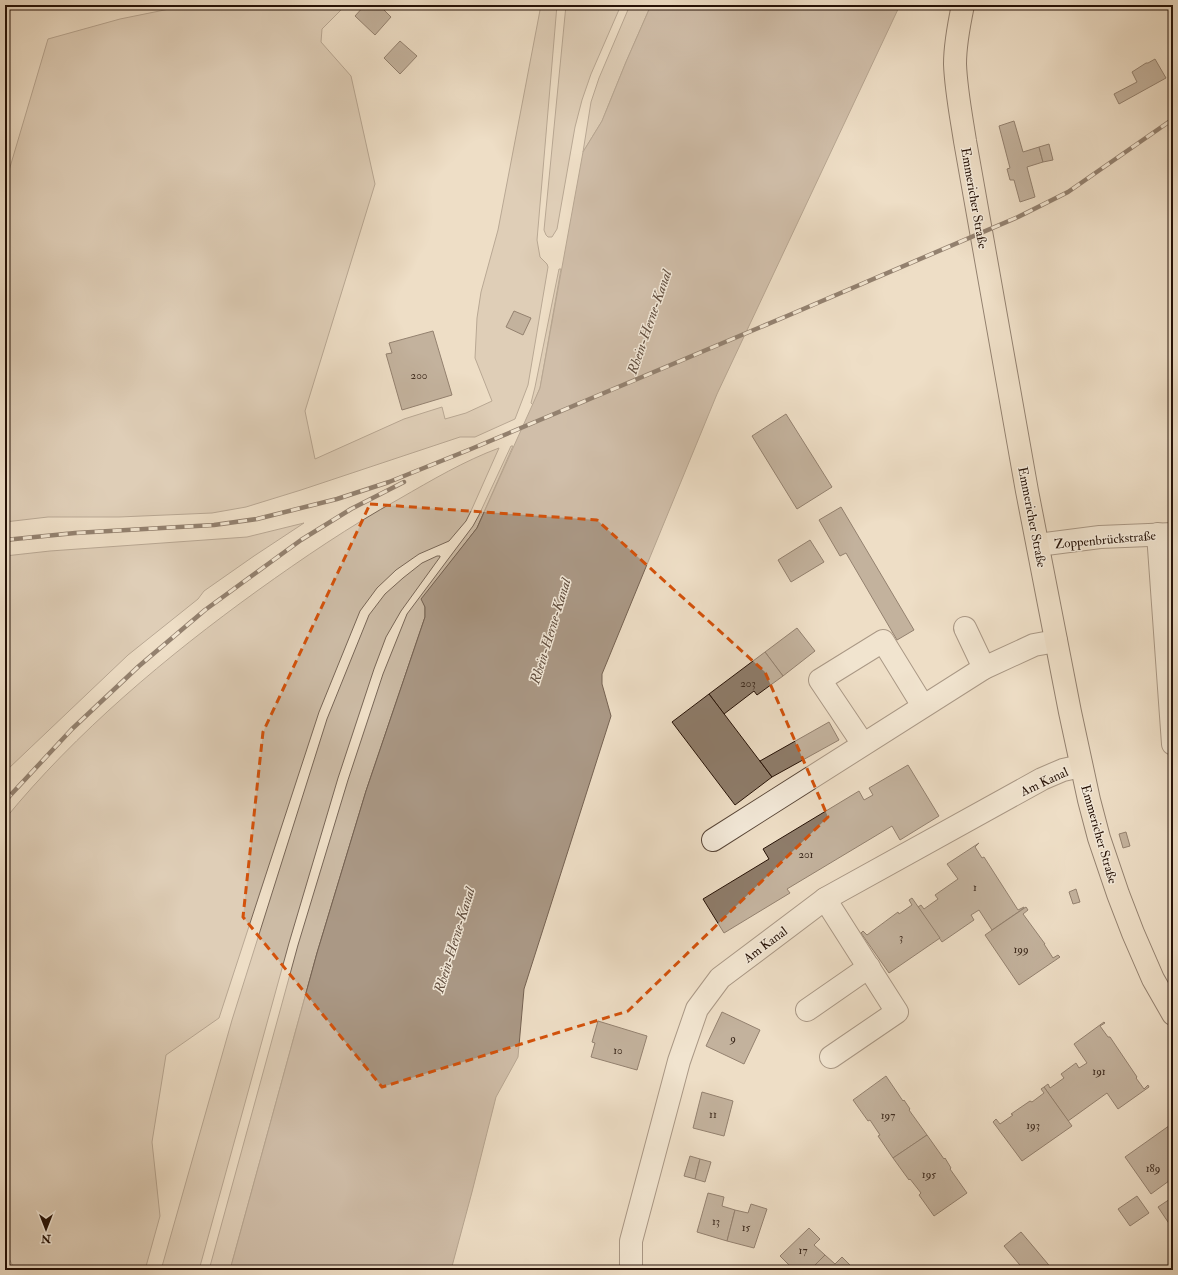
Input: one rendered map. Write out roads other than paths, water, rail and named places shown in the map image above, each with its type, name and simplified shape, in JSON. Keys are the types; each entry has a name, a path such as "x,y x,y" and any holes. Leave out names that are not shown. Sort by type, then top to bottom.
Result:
{"main road":[{"name":"Emmericher Straße","path":"963,5 958,29 955,63 958,97 1008,387 1081,766 1099,838 1118,894 1133,933 1154,979 1173,1014"}],"street":[{"name":"Zoppenbrückstraße","path":"1038,545 1100,537 1165,534"},
{"path":"1165,534 1173,744"},
{"path":"965,628 984,668"},
{"path":"863,744 820,680 883,641 923,706"},
{"path":"714,840 984,668 1034,645 1056,641"},
{"name":"Am Kanal","path":"631,1270 631,1240 680,1061 697,1009 720,978 825,898 1042,779 1063,770 1081,766"},
{"path":"825,898 897,1012 831,1057"},
{"path":"807,1010 868,967"}],"water":[{"name":"Rhein-Herne-Kanal","path":"651,5 900,5 717,394 602,674 602,684 611,716 524,989 518,1057 496,1097 451,1270 230,1270 317,953 366,791 425,617 425,607 421,599 477,528 540,388 583,152 602,121"}],"railway":[{"path":"5,540 75,533 214,525 257,519 337,499 389,482 787,316 1018,217 1068,192 1173,119"},
{"path":"5,801 72,729 139,666 205,610 301,540 351,509 404,482"}]}
